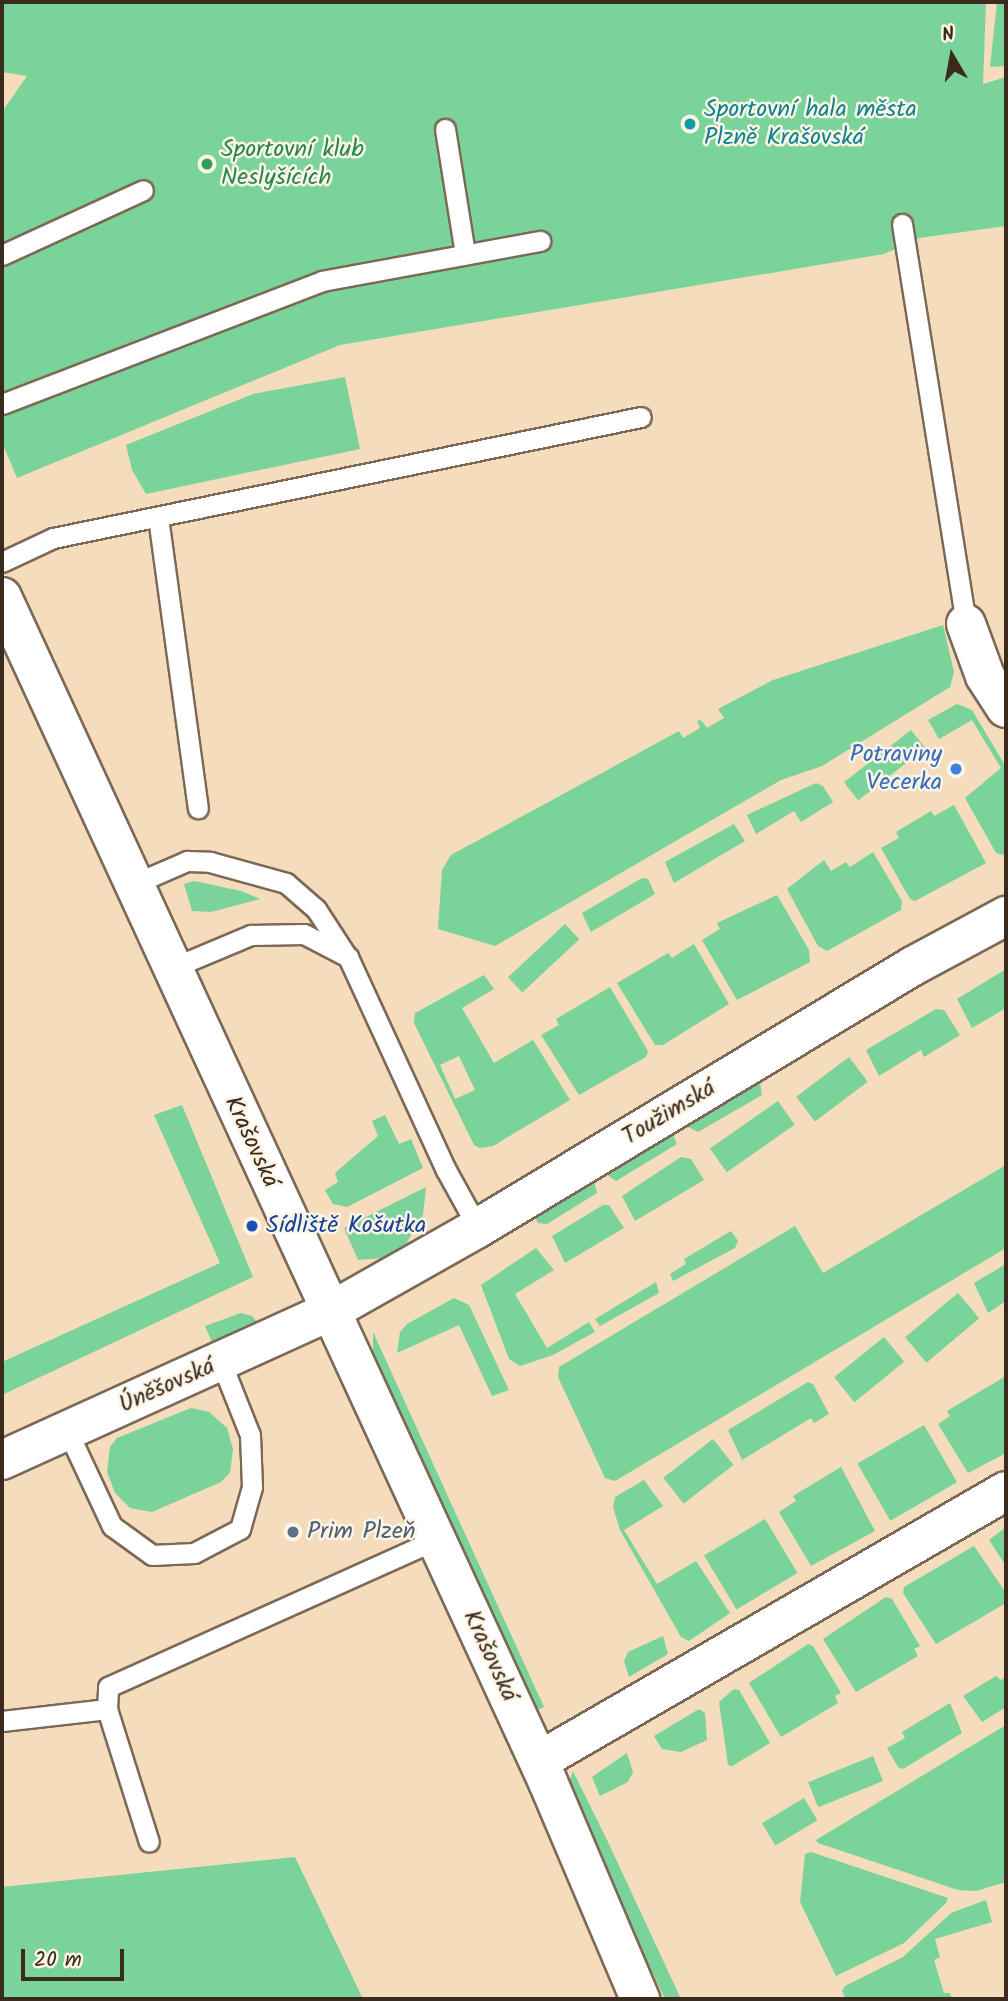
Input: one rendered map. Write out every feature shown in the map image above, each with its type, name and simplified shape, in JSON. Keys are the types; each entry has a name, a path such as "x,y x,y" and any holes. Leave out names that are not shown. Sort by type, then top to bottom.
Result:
{"street":[{"name":"Krašovská","path":"2,597 539,1761 640,1999"},
{"path":"966,624 985,676 1006,708"},
{"name":"Toužimská","path":"331,1311 478,1228 913,966 1006,916"},
{"name":"Úněšovská","path":"2,1460 331,1311"},
{"path":"539,1761 1006,1491"}],"lane":[{"path":"445,129 465,254"},
{"path":"2,255 143,190"},
{"path":"902,224 966,624"},
{"path":"2,404 312,284 540,241"},
{"path":"2,562 54,538 641,418"},
{"path":"158,517 198,808"},
{"path":"134,884 187,861 210,862 286,883 316,909 348,957 446,1170 478,1228"},
{"path":"172,968 251,935 304,934 348,957"},
{"path":"67,1430 112,1526 152,1555 194,1553 240,1529 252,1486 250,1435 221,1363"},
{"path":"149,1842 107,1709 108,1687 437,1539"},
{"path":"2,1721 107,1709"}],"green space":[{"path":"2,2 986,2 983,84 1006,77 1006,226 919,238 884,254 340,345 17,478 2,442 2,112 27,76 2,72"},
{"path":"997,2 1006,2 1006,66 990,67"},
{"path":"345,377 360,449 146,494 132,470 126,445 253,394"},
{"path":"943,625 954,672 950,687 822,766 781,780 495,946 438,929 442,870 451,855 679,731 683,738 700,728 697,721 701,720 707,728 724,718 718,709 773,680"},
{"path":"957,704 972,710 1006,767 1004,855 996,853 965,798 1001,768 972,720 939,739 928,720"},
{"path":"911,730 925,748 858,800 844,782"},
{"path":"816,783 823,786 833,802 801,822 794,811 756,834 747,815"},
{"path":"954,805 986,863 915,901 910,899 881,848 899,838 896,832 931,811 934,816"},
{"path":"734,824 745,841 674,883 665,862"},
{"path":"873,852 902,901 901,910 827,951 818,946 787,889 824,860 831,871 846,862 850,867"},
{"path":"642,878 648,879 655,894 591,932 582,913"},
{"path":"194,881 241,891 260,899 211,912 192,911 184,884"},
{"path":"777,895 809,950 810,962 737,1000 702,940 720,929 717,923"},
{"path":"565,924 579,939 522,993 508,977"},
{"path":"694,944 729,1004 663,1045 655,1045 617,983 668,953 672,958"},
{"path":"1006,969 1006,1008 972,1028 957,999"},
{"path":"484,975 494,989 462,1008 494,1063 533,1040 570,1100 493,1146 480,1148 474,1145 414,1023 415,1013","holes":["459,1056 475,1090 455,1099 440,1065"]},
{"path":"610,987 648,1051 646,1057 579,1095 541,1035 559,1025 556,1019"},
{"path":"936,1009 944,1010 960,1035 924,1057 921,1050 879,1076 866,1050"},
{"path":"849,1057 868,1082 815,1121 796,1097"},
{"path":"760,1082 762,1095 698,1132 686,1126"},
{"path":"778,1101 795,1125 727,1172 710,1149"},
{"path":"182,1105 253,1277 2,1395 2,1362 220,1263 154,1115"},
{"path":"385,1115 399,1144 411,1139 423,1168 347,1207 333,1204 325,1190 338,1182 335,1173 378,1136 372,1121"},
{"path":"672,1133 677,1144 616,1181 606,1174"},
{"path":"681,1157 691,1159 704,1180 635,1221 622,1196"},
{"path":"1006,1165 1006,1248 615,1481 605,1478 558,1377 559,1367 795,1226 823,1273"},
{"path":"594,1182 597,1193 547,1224 538,1223 535,1218"},
{"path":"426,1187 423,1215 406,1244 383,1258 358,1260 344,1228"},
{"path":"603,1205 609,1205 624,1228 565,1263 552,1236"},
{"path":"731,1231 738,1241 735,1248 673,1281 670,1274 686,1264 684,1259"},
{"path":"536,1248 554,1270 515,1294 547,1348 589,1322 595,1332 553,1355 520,1366 509,1359 481,1285"},
{"path":"1006,1264 1006,1301 988,1313 974,1283"},
{"path":"656,1282 659,1293 600,1326 595,1319"},
{"path":"958,1293 979,1318 926,1363 905,1337"},
{"path":"454,1298 469,1305 509,1390 492,1396 459,1325 397,1353 400,1332 407,1324"},
{"path":"241,1313 252,1316 261,1326 215,1349 205,1326"},
{"path":"373,1332 544,1707 533,1712 373,1364"},
{"path":"884,1337 904,1362 854,1402 834,1377"},
{"path":"1006,1376 1006,1453 968,1473 938,1424 950,1416 947,1411"},
{"path":"808,1382 813,1384 829,1414 814,1423 811,1418 742,1460 728,1430"},
{"path":"191,1408 209,1412 227,1428 233,1449 230,1473 221,1482 152,1512 130,1508 115,1493 107,1472 110,1447 117,1438"},
{"path":"924,1425 957,1482 890,1521 857,1464"},
{"path":"713,1439 733,1465 684,1504 663,1478"},
{"path":"841,1467 875,1531 811,1566 779,1512 796,1501 793,1496"},
{"path":"644,1480 663,1506 624,1530 657,1584 696,1561 730,1613 689,1641 681,1637 620,1530 613,1507 615,1497"},
{"path":"765,1519 797,1573 737,1610 704,1556"},
{"path":"1006,1527 1006,1566 989,1540"},
{"path":"974,1546 1006,1593 1006,1603 936,1644 903,1593 904,1587"},
{"path":"886,1597 892,1599 920,1646 914,1649 918,1656 856,1692 823,1639"},
{"path":"663,1636 668,1654 629,1677 624,1661 628,1652"},
{"path":"808,1644 813,1646 841,1693 835,1696 838,1703 781,1737 749,1683"},
{"path":"996,1676 1001,1680 1006,1677 1006,1707 982,1722 963,1696"},
{"path":"734,1689 739,1690 770,1743 732,1766 728,1765 719,1702"},
{"path":"950,1703 962,1733 903,1769 898,1767 887,1748 905,1738 902,1732"},
{"path":"699,1709 705,1713 707,1740 681,1752 662,1749 654,1736"},
{"path":"1006,1725 1006,1882 976,1891 958,1890 818,1843 816,1840"},
{"path":"627,1753 633,1772 628,1782 600,1796 592,1777"},
{"path":"873,1756 883,1781 818,1807 808,1782"},
{"path":"573,1771 681,1999 665,1999 573,1805 567,1788"},
{"path":"804,1798 817,1820 775,1846 762,1823"},
{"path":"811,1852 948,1898 904,1943 836,1976 800,1902 805,1854"},
{"path":"295,1857 363,1999 2,1999 2,1887"},
{"path":"986,1900 992,1922 935,1939 940,1957 934,1960 944,1993 950,1993 952,1999 846,1999 842,1991 845,1986 903,1957 951,1913"}],"place":[{"name":"Sportovní hala města Plzně Krašovská","path":"690,124"},
{"name":"Sportovní klub Neslyšících","path":"207,164"},
{"name":"Potraviny Vecerka","path":"956,769"},
{"name":"Sídliště Košutka","path":"252,1226"},
{"name":"Prim Plzeň","path":"293,1532"}]}
